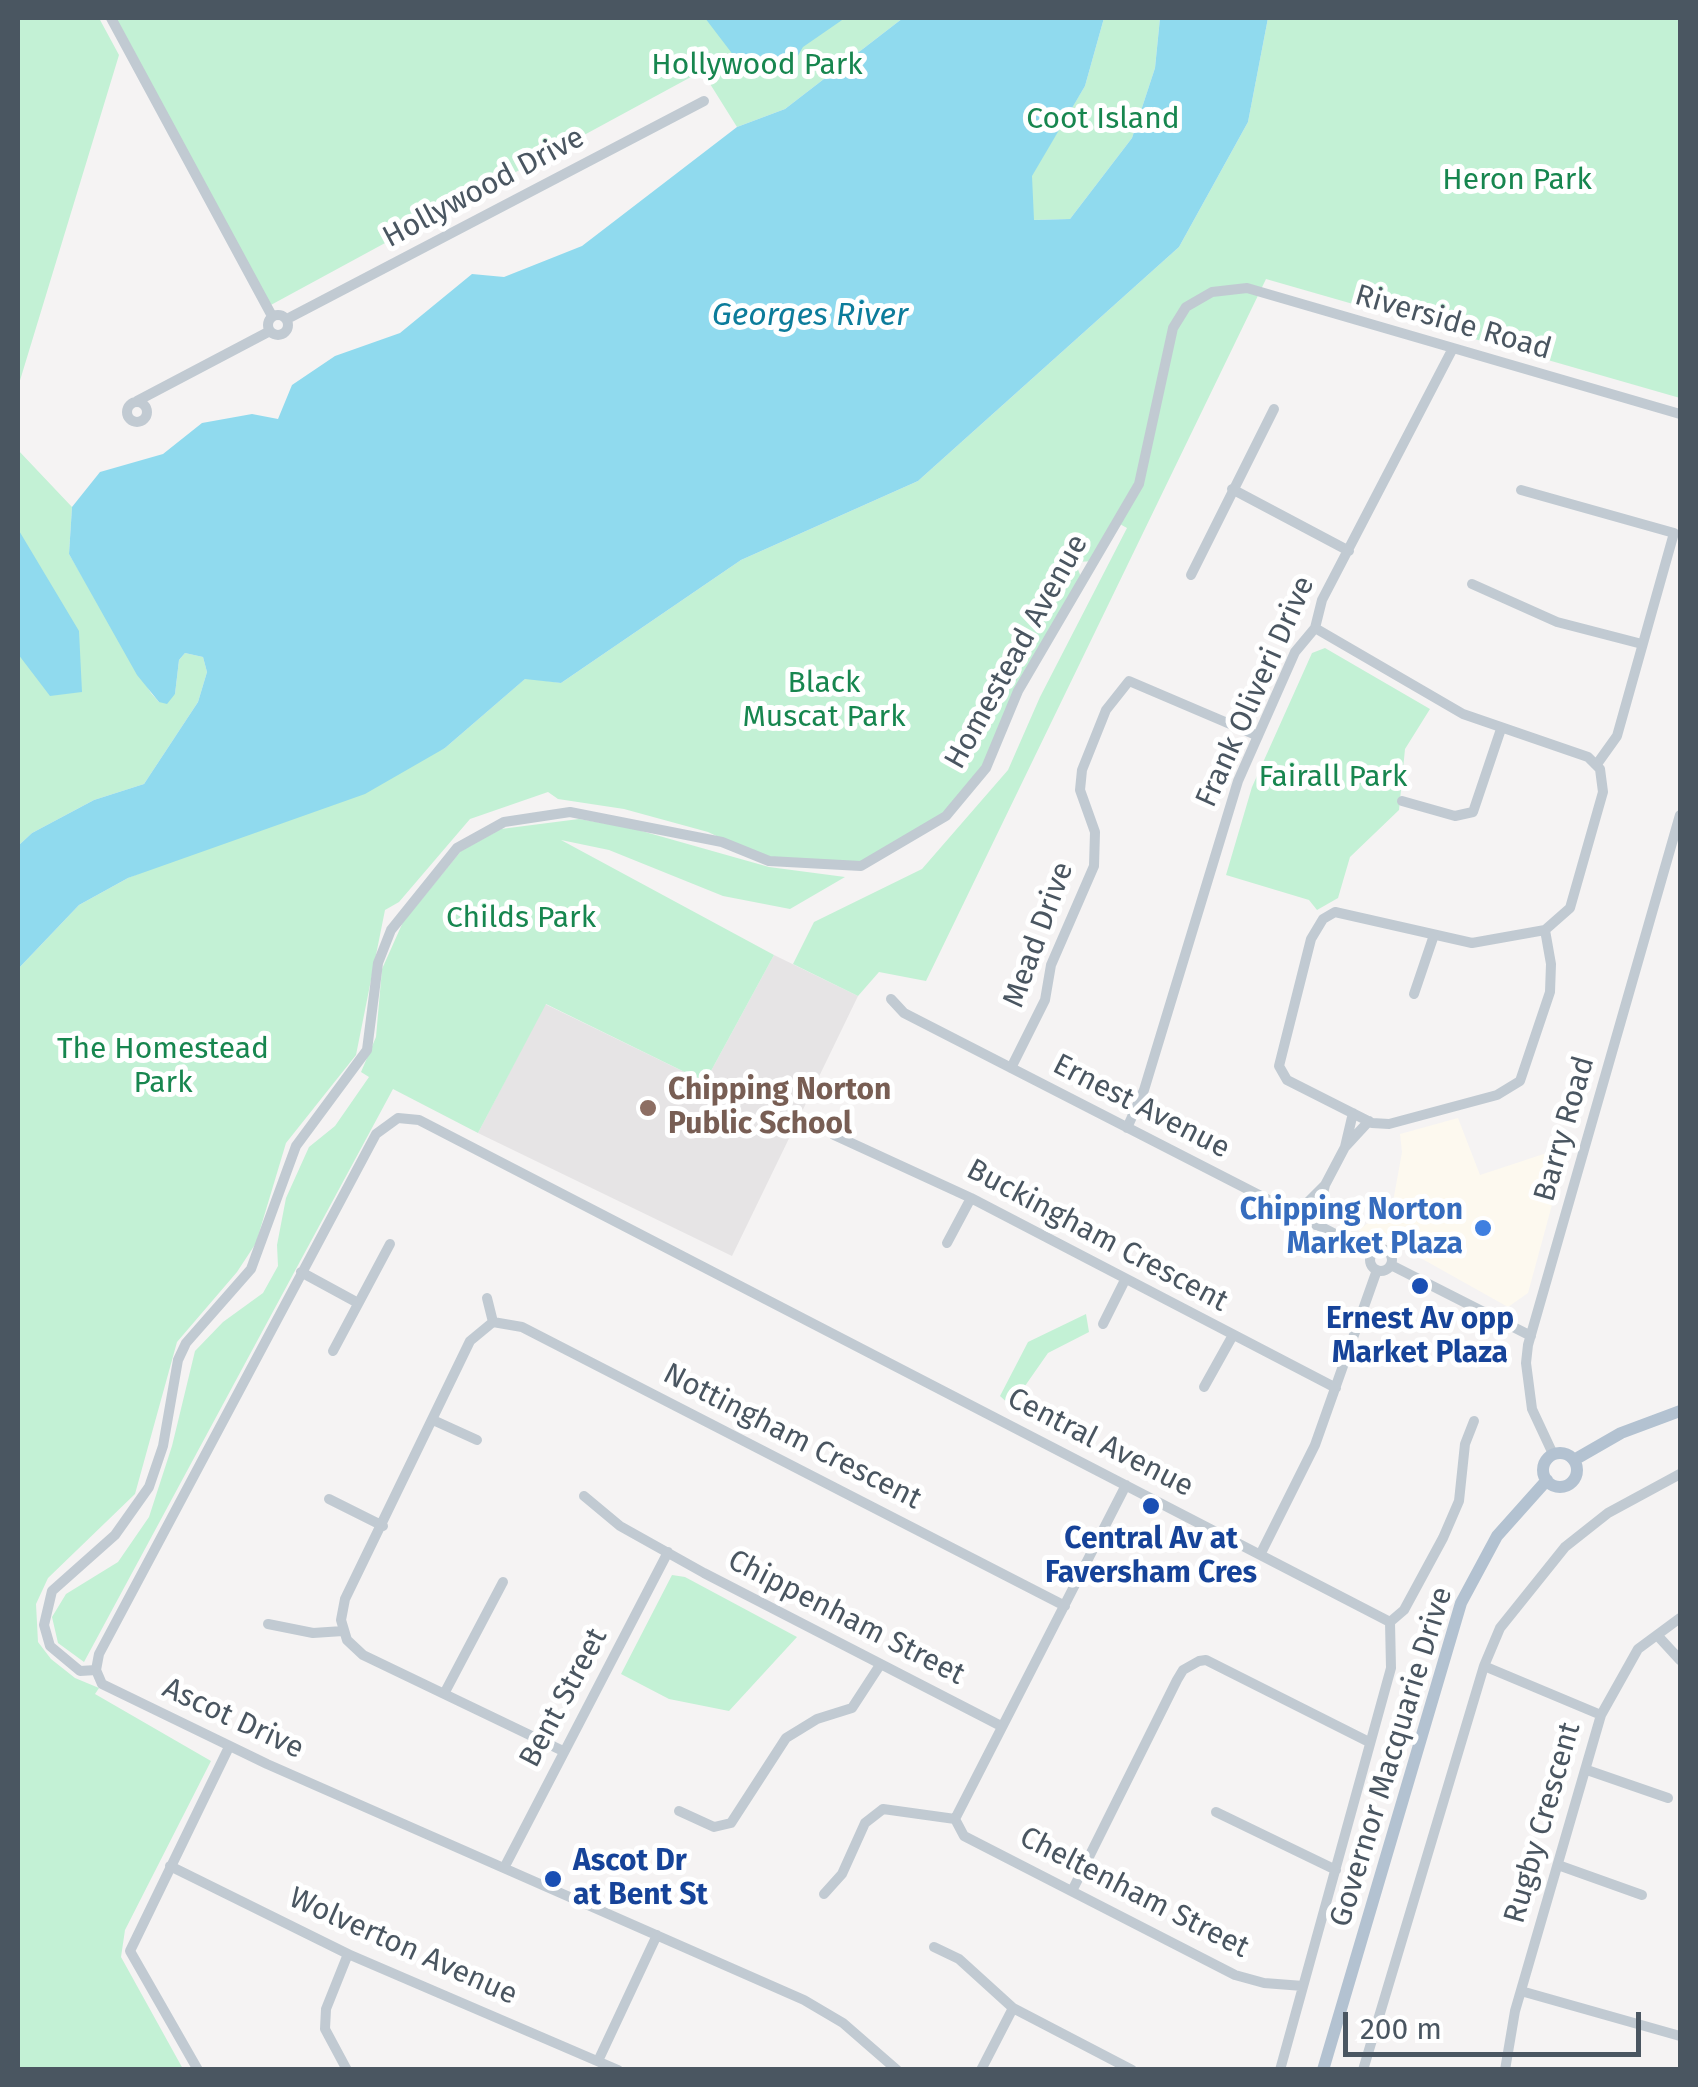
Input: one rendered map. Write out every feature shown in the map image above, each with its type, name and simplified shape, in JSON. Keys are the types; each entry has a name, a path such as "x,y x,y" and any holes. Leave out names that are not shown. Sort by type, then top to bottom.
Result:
{"main road":[{"path":"1574,1460 1621,1433 1680,1410"},
{"path":"1565,1453 1574,1460 1577,1471 1568,1485 1556,1486 1547,1480 1544,1466 1553,1454 1565,1453"},
{"name":"Governor Macquarie Drive","path":"1324,2070 1461,1603 1497,1536 1547,1480"}],"street":[{"path":"111,18 272,316 270,331 137,401"},
{"name":"Hollywood Drive","path":"270,331 282,334 287,319 704,101"},
{"name":"Riverside Road","path":"1212,292 1247,288 1680,414"},
{"name":"Homestead Avenue","path":"96,1670 80,1672 50,1646 44,1625 52,1591 115,1536 149,1487 163,1446 178,1360 198,1327 251,1269 296,1146 367,1050 378,963 391,930 440,864 457,848 504,822 570,812 722,842 769,861 861,866 946,816 986,768 1018,691 1138,484 1172,328 1186,307 1212,292"},
{"path":"272,316 287,319"},
{"name":"Frank Oliveri Drive","path":"1127,1128 1144,1090 1238,781 1295,652 1315,628 1322,600 1452,350"},
{"path":"1191,575 1274,409"},
{"path":"1232,488 1349,551"},
{"path":"1521,490 1674,533 1617,736 1597,764"},
{"path":"1472,584 1558,622 1642,644"},
{"path":"1315,628 1464,714 1578,751 1597,764 1603,792 1570,908 1545,930 1472,943 1335,912 1323,919 1312,939 1279,1066 1287,1080 1368,1121 1402,1121 1497,1095 1520,1081 1550,992 1551,964 1545,930"},
{"name":"Mead Drive","path":"1010,1068 1045,1000 1051,965 1094,866 1095,832 1080,790 1082,770 1106,710 1129,682 1258,736"},
{"path":"1402,801 1456,816 1472,812 1501,728"},
{"name":"Barry Road","path":"1553,1454 1536,1423 1530,1395 1526,1363 1531,1336 1680,815"},
{"path":"1414,994 1434,936"},
{"name":"Ernest Avenue","path":"891,999 904,1013 1372,1254 1388,1252 1391,1265"},
{"path":"1345,1147 1352,1113"},
{"name":"Central Avenue","path":"301,1272 376,1134 398,1118 419,1120 1390,1622"},
{"path":"1296,1214 1324,1185 1345,1147 1368,1121"},
{"name":"Buckingham Crescent","path":"834,1135 971,1198 1336,1388"},
{"path":"1316,1224 1324,1185"},
{"path":"947,1244 971,1198"},
{"path":"333,1350 390,1244"},
{"path":"1372,1254 1370,1263 1377,1270"},
{"path":"1377,1270 1391,1265 1531,1336"},
{"path":"1261,1553 1308,1461 1377,1270"},
{"path":"96,1670 99,1654 301,1272 358,1304"},
{"path":"1103,1324 1125,1280"},
{"path":"487,1298 493,1322 470,1341 345,1599 343,1631 362,1655 563,1751"},
{"name":"Nottingham Crescent","path":"493,1322 522,1327 1065,1606"},
{"path":"1204,1386 1232,1335"},
{"path":"433,1420 477,1440"},
{"path":"1280,2070 1391,1668 1390,1622 1404,1610 1459,1500 1465,1444 1474,1421"},
{"path":"1362,2070 1484,1666 1512,1610 1564,1547 1608,1513 1680,1474"},
{"path":"824,1894 842,1874 866,1824 882,1809 955,1819 1126,1485"},
{"name":"Chippenham Street","path":"584,1496 620,1526 1001,1726"},
{"path":"329,1499 382,1526"},
{"name":"Bent Street","path":"504,1868 668,1552"},
{"path":"446,1692 502,1582"},
{"name":"Rugby Crescent","path":"1506,2070 1521,1991 1600,1715 1638,1649 1680,1618"},
{"path":"268,1624 313,1634 343,1631"},
{"path":"1657,1635 1680,1660"},
{"path":"1072,1891 1177,1680 1183,1670 1199,1661 1206,1660 1369,1742"},
{"path":"679,1811 714,1827 731,1823 786,1738 817,1719 852,1708 880,1665"},
{"path":"1484,1666 1600,1715"},
{"name":"Ascot Drive","path":"96,1670 102,1684 229,1746 816,2006 855,2032 897,2070"},
{"path":"198,2070 130,1951 229,1746"},
{"path":"1587,1770 1668,1798"},
{"path":"1216,1812 1336,1870"},
{"name":"Cheltenham Street","path":"955,1819 964,1836 1235,1976 1264,1984 1304,1986"},
{"name":"Wolverton Avenue","path":"170,1866 348,1954 618,2070"},
{"path":"1558,1866 1642,1894"},
{"path":"598,2060 657,1935"},
{"path":"934,1947 958,1959 1013,2008 1132,2070"},
{"path":"348,1954 326,2010 325,2030 348,2070"},
{"path":"1521,1991 1680,2036"},
{"path":"981,2070 1013,2008"}],"shaded area":[{"name":"Chipping Norton Public School","path":"774,955 858,996 732,1256 478,1133 545,1004 705,1082"},
{"path":"1458,1118 1480,1175 1568,1146 1528,1293 1508,1307 1392,1242 1358,1231 1393,1202 1402,1152 1400,1134"}],"green space":[{"path":"18,18 99,18 119,55 18,387"},
{"name":"Hollywood Park","path":"116,18 903,18 785,109 737,127 702,71 269,306"},
{"name":"Coot Island","path":"1104,18 1160,18 1155,68 1132,138 1070,219 1033,220 1031,176 1085,86"},
{"path":"1268,18 1680,18 1680,398 1266,279 926,981 879,972 858,996 793,964 814,922 922,869 1008,770 1040,697 1127,528 1118,523 1097,561 1075,562 1083,582 1050,634 986,768 960,803 861,866 769,861 708,832 624,809 558,799 548,792 470,819 399,902 385,910 356,1055 286,1143 256,1243 237,1272 177,1342 135,1494 48,1578 36,1604 38,1642 51,1659 75,1678 99,1688 95,1694 211,1761 125,1930 121,1957 183,2069 18,2069 18,969 79,905 128,878 445,748 526,678 561,683 741,560 918,481 1179,247 1248,122"},
{"path":"18,450 72,507 69,554 151,693 159,702 175,694 179,660 185,653 203,657 207,672 198,702 144,784 94,800 32,833 18,846"},
{"name":"Fairall Park","path":"1325,648 1430,709 1405,749 1399,810 1350,857 1338,898 1317,910 1309,900 1226,875 1252,787 1312,653"},
{"name":"Childs Park","path":"579,819 631,828 769,867 845,877 790,909 723,896 609,850 561,840 774,955 705,1082 546,1004 478,1133 393,1089 84,1662 58,1643 52,1617 66,1594 118,1562 149,1517 172,1446 195,1351 223,1322 263,1293 278,1266 277,1245 286,1198 309,1147 335,1126 369,1077 361,1072 376,1037 382,969 403,922 461,851 501,829"},
{"path":"1086,1314 1089,1332 1048,1353 1011,1406 1000,1396 1028,1342"},
{"path":"672,1575 685,1577 797,1637 729,1711 669,1699 621,1674"}],"water":[{"path":"705,18 845,18 803,47 789,71 750,77"},
{"name":"Georges River","path":"903,18 1104,18 1085,86 1032,176 1034,220 1070,219 1132,138 1155,68 1160,18 1268,18 1248,122 1179,247 918,481 741,560 561,683 525,679 445,748 365,794 128,878 79,905 18,969 18,846 32,833 94,800 144,784 198,702 207,672 203,657 185,653 179,660 175,694 167,704 159,702 137,675 69,554 72,507 100,472 163,454 202,423 252,414 278,419 292,385 335,356 400,333 472,274 504,277 582,246 737,127 785,109"},
{"path":"18,529 79,631 82,692 50,696 18,654"}],"place":[{"name":"Chipping Norton Public School","path":"648,1108"},
{"name":"Chipping Norton Market Plaza","path":"1483,1228"},
{"name":"Ernest Av opp Market Plaza","path":"1420,1286"},
{"name":"Central Av at Faversham Cres","path":"1151,1506"},
{"name":"Ascot Dr at Bent St","path":"553,1879"}],"park label":[{"name":"Heron Park","path":"1517,181"},
{"name":"Black Muscat Park","path":"824,701"},
{"name":"The Homestead Park","path":"163,1067"}]}
